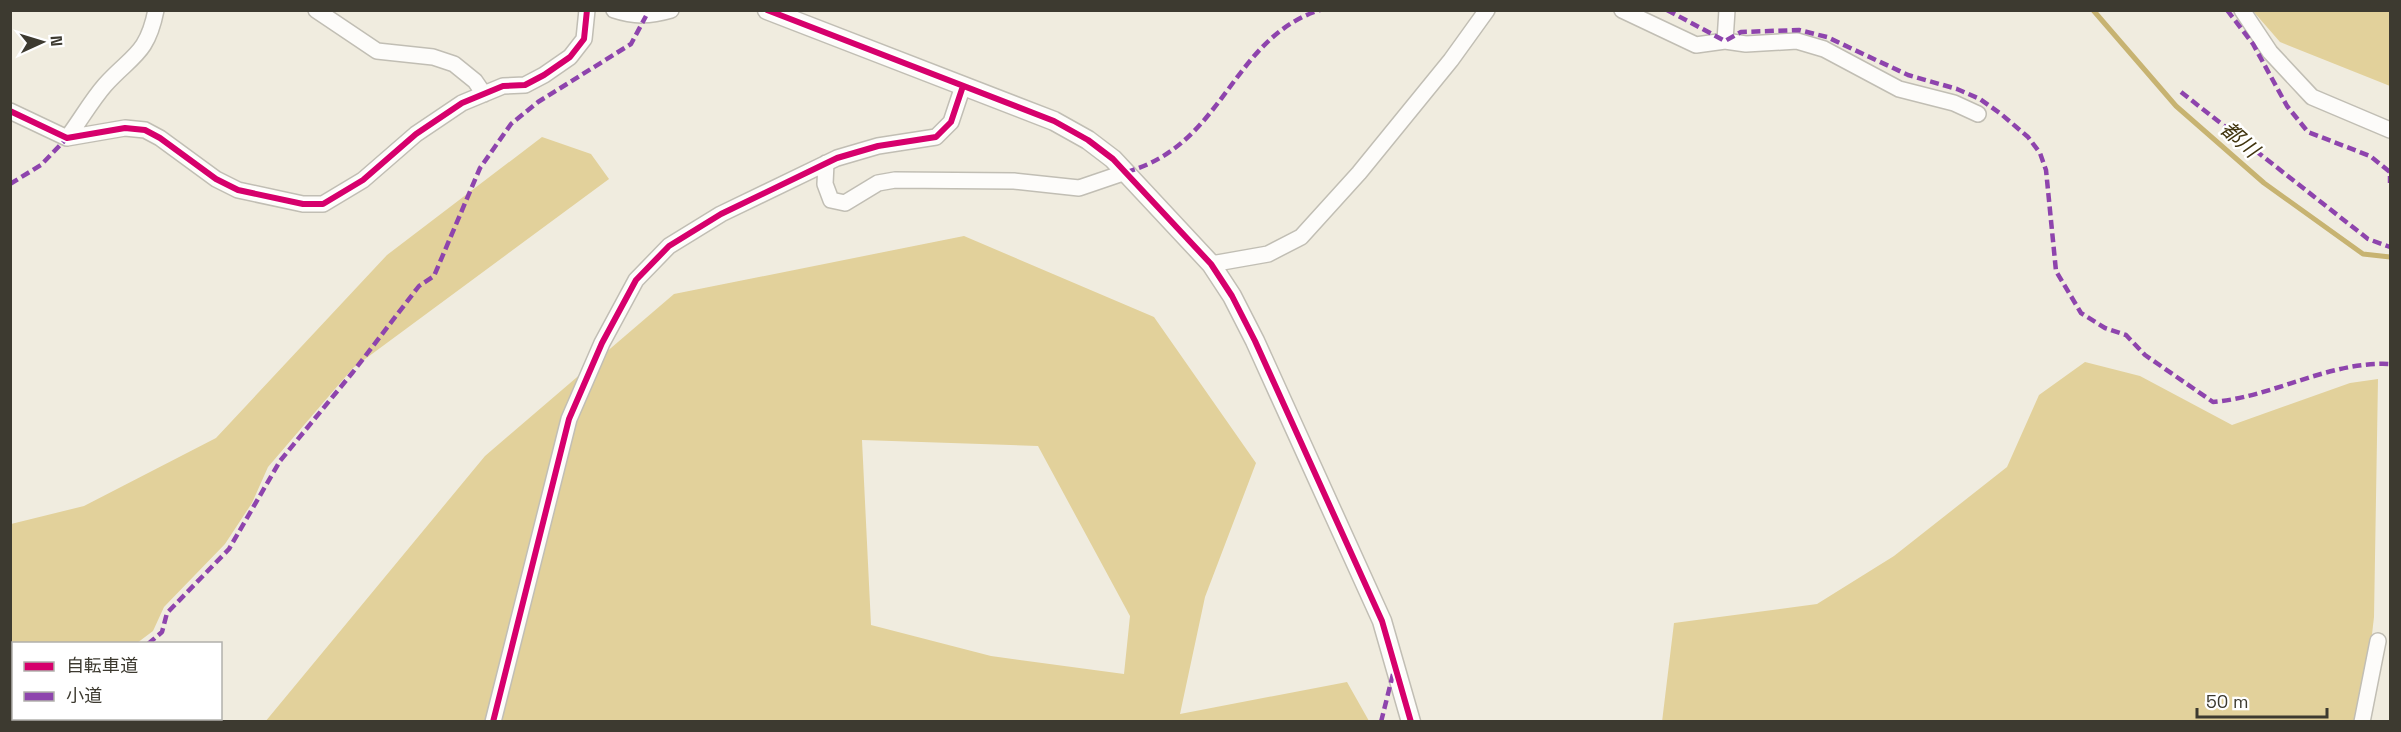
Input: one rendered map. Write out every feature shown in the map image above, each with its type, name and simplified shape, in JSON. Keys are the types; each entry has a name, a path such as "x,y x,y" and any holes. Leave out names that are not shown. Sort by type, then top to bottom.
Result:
{"street":[{"path":"67,138 105,85 144,48 152,32 156,10"},
{"path":"316,10 377,51 433,57 454,64 475,81 484,94"},
{"path":"10,111 67,138 125,128 145,130 160,138 216,179 238,190 303,204 322,204 363,180 416,134 462,103 503,86 525,85 570,57 584,39 588,10"},
{"path":"614,10 639,16 671,10"},
{"path":"767,10 1054,121 1088,140 1126,172 1211,264 1255,341 1382,621 1412,722"},
{"path":"1211,264 1268,254 1301,237 1359,172 1451,60 1487,10"},
{"path":"1622,10 1696,45 1725,41 1746,44 1797,40 1824,49 1899,89 1954,103 1978,114"},
{"path":"1725,41 1728,10"},
{"path":"2242,10 2270,52 2312,97 2391,130"},
{"path":"493,722 569,419 602,343 636,280 669,246 712,219 826,163 878,146 936,137 951,122 963,86"},
{"path":"826,163 825,184 831,200 844,203 878,183 895,180 1014,181 1079,188 1126,172"},
{"path":"2362,722 2378,641"}],"shaded area":[{"path":"2253,11 2390,11 2390,86 2280,42"},
{"path":"542,137 591,154 609,179 353,368 268,467 252,503 225,544 164,607 153,631 138,642 12,642 12,720 39,720 11,721 11,524 84,506 216,438 387,255"},
{"path":"964,236 1154,317 1256,463 1205,597 1180,714 1347,682 1369,721 265,722 485,456 674,294","holes":["862,440 1038,446 1130,616 1124,674 991,656 871,625"]},
{"path":"2085,362 2140,376 2232,425 2350,383 2378,379 2374,617 2362,721 1662,722 1674,623 1817,604 1894,556 2007,467 2039,395"}],"waterway":[{"name":"都川","path":"2093,10 2176,106 2264,183 2363,254 2390,257"}],"marked path":[{"path":"1126,172 1159,158 1185,139 1207,117 1245,67 1266,44 1290,24 1320,10"},
{"path":"1667,10 1725,41 1741,32 1799,30 1827,37 1908,75 1957,89 1980,99 2001,114 2028,137 2040,153 2046,170 2056,271 2081,313 2105,328 2126,335 2145,355 2213,402 2257,394 2345,368 2390,364"},
{"path":"2227,10 2253,44 2287,106 2308,132 2370,156 2390,172 2390,183"},
{"path":"150,642 162,632 167,613 229,549 280,461 353,372 419,286 434,276 480,168 511,124 538,102 631,44 646,16"},
{"path":"2181,92 2368,239 2390,247"},
{"path":"10,184 41,165 67,138"},
{"path":"1381,722 1394,670"}],"cycle path":[{"path":"10,111 67,138 125,128 145,130 160,138 216,179 238,190 303,204 323,204 363,180 416,134 462,103 503,86 525,85 570,57 584,39 587,10"},
{"path":"767,10 1054,121 1088,140 1113,159 1211,264 1232,296 1255,341 1382,621 1411,722"},
{"path":"493,722 569,419 602,343 636,280 669,246 721,214 837,158 878,146 936,137 951,122 963,86"}]}
